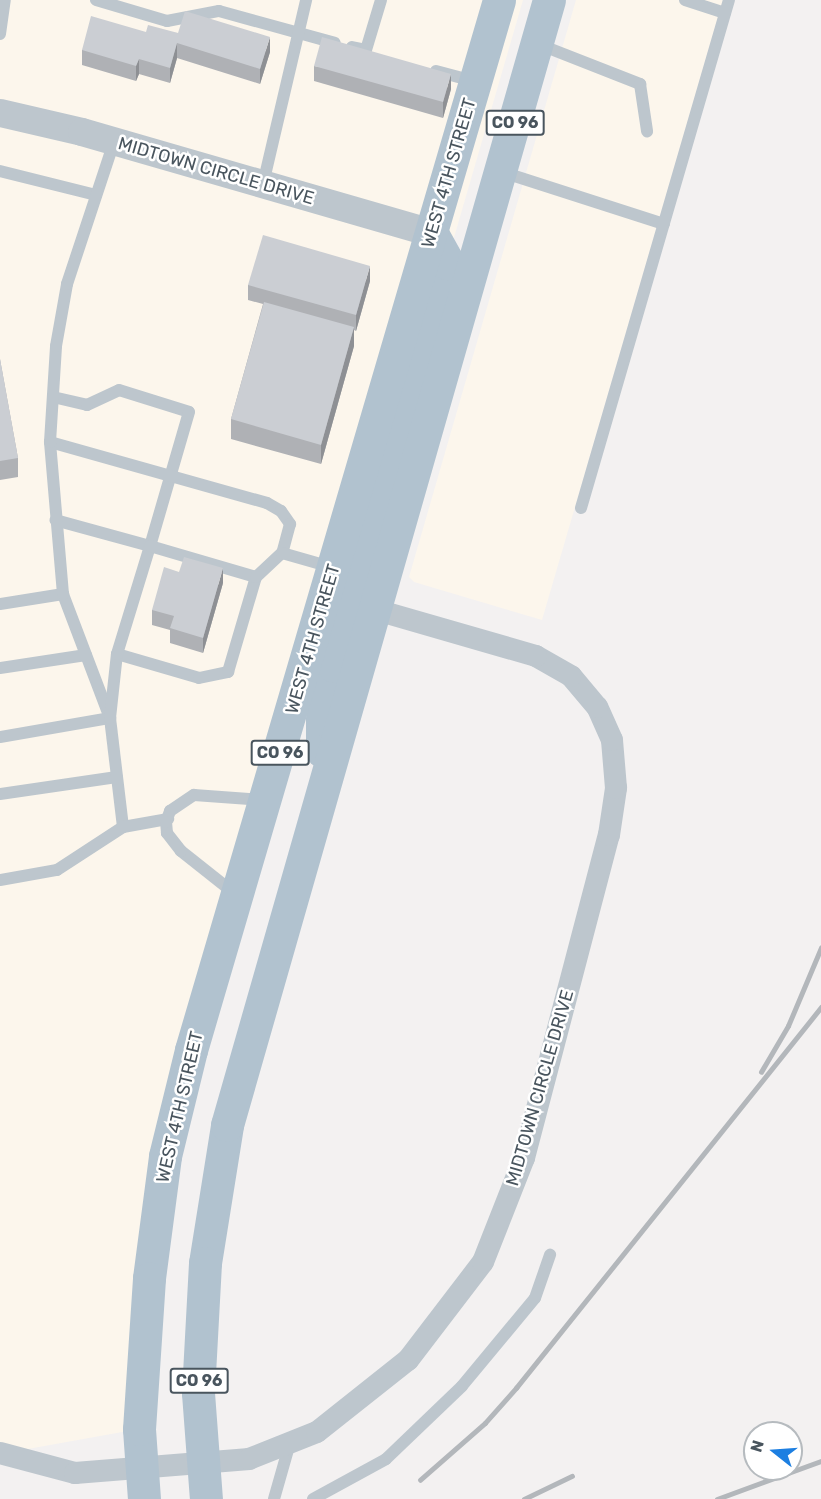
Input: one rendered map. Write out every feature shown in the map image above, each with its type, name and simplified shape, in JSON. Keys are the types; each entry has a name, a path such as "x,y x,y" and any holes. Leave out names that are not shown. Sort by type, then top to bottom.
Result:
{"main road":[{"name":"WEST 4TH STREET","path":"144,1499 139,1429 149,1278 165,1156 191,1050 266,801 499,0"},
{"name":"CO 96","path":"206,1499 198,1393 205,1263 227,1125 377,610 549,0"},
{"path":"322,797 322,719 449,264 432,233"}],"street":[{"name":"MIDTOWN CIRCLE DRIVE","path":"0,113 114,142 432,233"},
{"name":"MIDTOWN CIRCLE DRIVE","path":"0,1453 75,1473 249,1459 290,1443 317,1432 408,1360 483,1262 524,1158 609,835 616,788 612,740 597,707 571,676 527,652 377,610"}],"lane":[{"path":"0,34 5,0"},
{"path":"96,0 167,21 221,6 296,33 371,52 381,0"},
{"path":"262,186 296,33 306,0"},
{"path":"686,0 725,13"},
{"path":"581,508 729,0"},
{"path":"537,44 640,84 646,131"},
{"path":"421,66 476,82"},
{"path":"110,718 63,594 50,442 53,397 67,284 114,142"},
{"path":"0,171 96,195"},
{"path":"501,171 664,224"},
{"path":"53,397 87,405 119,390 189,412 117,654 110,718 123,827"},
{"path":"50,442 267,503 281,511 290,524 282,554 256,577 228,672 214,678 199,678 117,654"},
{"path":"55,520 256,577"},
{"path":"282,554 334,568"},
{"path":"0,604 63,594"},
{"path":"0,668 86,655"},
{"path":"0,736 110,718"},
{"path":"0,794 117,777"},
{"path":"238,895 181,851 167,832 168,819 183,799 194,795 266,801"},
{"path":"0,880 57,870 123,827 168,819"},
{"path":"313,1499 386,1459 462,1386 535,1298 550,1255"},
{"path":"274,1499 290,1443"}],"shaded area":[{"path":"0,0 523,0 453,241 191,1050 139,1429 0,1454"},
{"path":"576,0 723,0 542,620 414,582 409,577"}],"building":[{"path":"185,11 270,37 260,69 177,43 170,68 139,59 136,66 82,50 91,16 146,32 148,25 178,33"},
{"path":"322,37 451,74 443,102 314,66"},
{"path":"263,235 370,266 356,315 248,285"},
{"path":"264,302 354,327 321,445 231,419"},
{"path":"0,359 18,458 0,461"},
{"path":"184,557 223,568 203,638 170,628 174,616 152,610 164,567 179,572"}],"railway":[{"path":"761,1072 788,1026 821,948"},
{"path":"420,1480 485,1423 516,1388 821,1007"},
{"path":"717,1499 821,1461"},
{"path":"524,1499 572,1476"}]}
